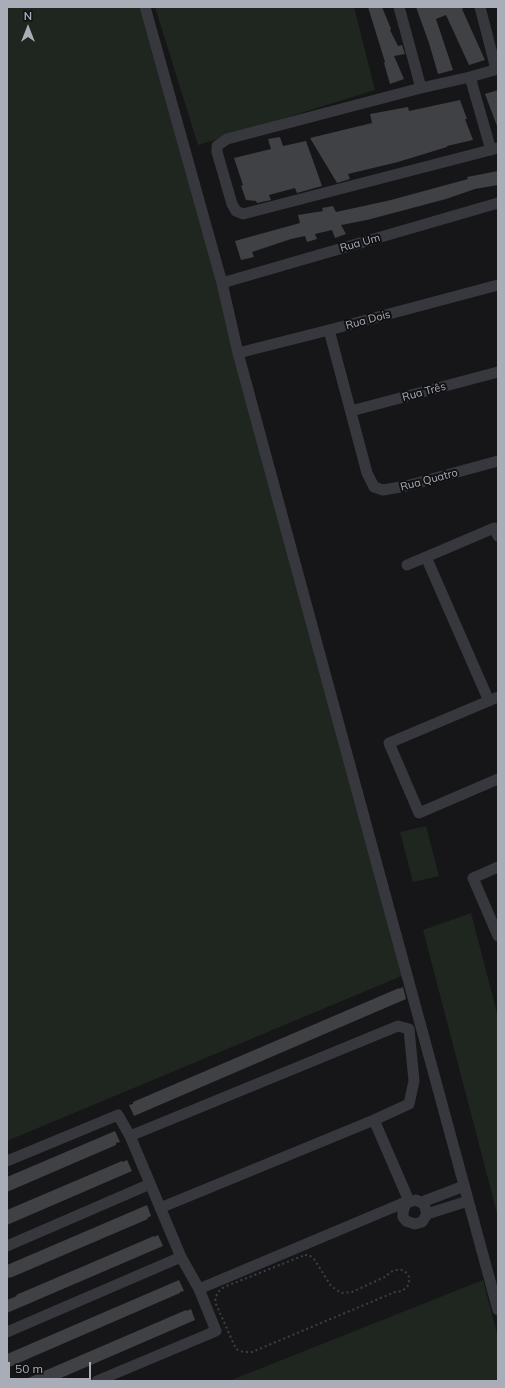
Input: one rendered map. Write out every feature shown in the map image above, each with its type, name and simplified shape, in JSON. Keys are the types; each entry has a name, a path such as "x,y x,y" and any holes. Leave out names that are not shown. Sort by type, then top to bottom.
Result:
{"street":[{"path":"145,7 222,283 238,353 498,1310"},
{"path":"399,7 421,88"},
{"path":"470,77 494,149 250,213 240,214 234,208 217,152 217,146 222,142 235,137 497,69 480,7"},
{"name":"Rua Um","path":"222,283 498,203"},
{"name":"Rua Dois","path":"238,353 498,285"},
{"path":"329,330 351,411"},
{"name":"Rua Três","path":"351,411 498,372"},
{"name":"Rua Quatro","path":"351,411 367,473 374,487 388,490 498,461"},
{"path":"407,565 494,528 498,536"},
{"path":"426,557 493,699 389,743 419,813 498,779"},
{"path":"498,867 473,878 498,936"},
{"path":"130,1136 398,1026 410,1029 414,1081 409,1104 374,1120 160,1208"},
{"path":"7,1161 118,1115 130,1136 181,1257 199,1289 216,1331 97,1381"},
{"path":"374,1120 409,1201"},
{"path":"7,1246 150,1184"},
{"path":"422,1202 464,1186"},
{"path":"199,1289 408,1200 422,1202 426,1207 427,1214 424,1220 420,1223 409,1223 404,1218 402,1212 404,1206 409,1201"},
{"path":"427,1214 468,1201"},
{"path":"7,1332 181,1257"}],"path":[{"path":"305,1255 309,1255 314,1259 330,1286 335,1291 340,1293 352,1292 387,1276 389,1273 398,1269 404,1271 409,1277 408,1287 402,1291 395,1292 252,1352 243,1352 236,1349 216,1304 215,1298 219,1291 224,1287 305,1255"}],"shaded area":[{"path":"7,7 139,7 218,285 404,975 7,1141"},
{"path":"155,7 354,7 375,90 198,145"},
{"path":"426,826 439,876 413,882 400,832"},
{"path":"471,913 498,1017 498,1217 423,930"},
{"path":"483,1280 498,1337 498,1381 229,1381"}],"building":[{"path":"368,7 382,7 391,29 390,30 398,46 402,45 405,54 394,56 404,79 390,84 385,62"},
{"path":"416,7 465,7 462,9 485,60 469,65 446,15 436,19 453,70 438,74"},
{"path":"498,90 498,126 497,126 485,94"},
{"path":"460,100 473,140 447,146 398,162 348,174 350,179 337,183 310,138 372,123 370,114 408,107 409,111"},
{"path":"280,137 283,146 306,141 322,186 297,193 295,188 269,195 271,200 257,203 256,201 246,200 241,186 243,185 234,158 271,149 268,139"},
{"path":"498,171 498,185 475,189 446,199 367,220 341,225 346,234 335,238 332,230 315,234 317,239 307,242 305,236 291,239 252,252 254,257 241,260 235,241 300,223 298,215 323,211 322,208 333,206 336,212 391,200 468,179 467,177"},
{"path":"403,987 406,999 134,1116 129,1105 133,1104 133,1102"},
{"path":"115,1131 120,1142 116,1143 116,1145 7,1192 7,1177"},
{"path":"127,1160 132,1171 7,1225 7,1210"},
{"path":"147,1205 151,1216 147,1218 148,1219 7,1279 7,1265"},
{"path":"158,1235 163,1246 7,1313 7,1300 17,1296 16,1295"},
{"path":"179,1280 184,1291 7,1368 7,1354"},
{"path":"191,1309 195,1320 54,1381 21,1381 186,1310"}]}
